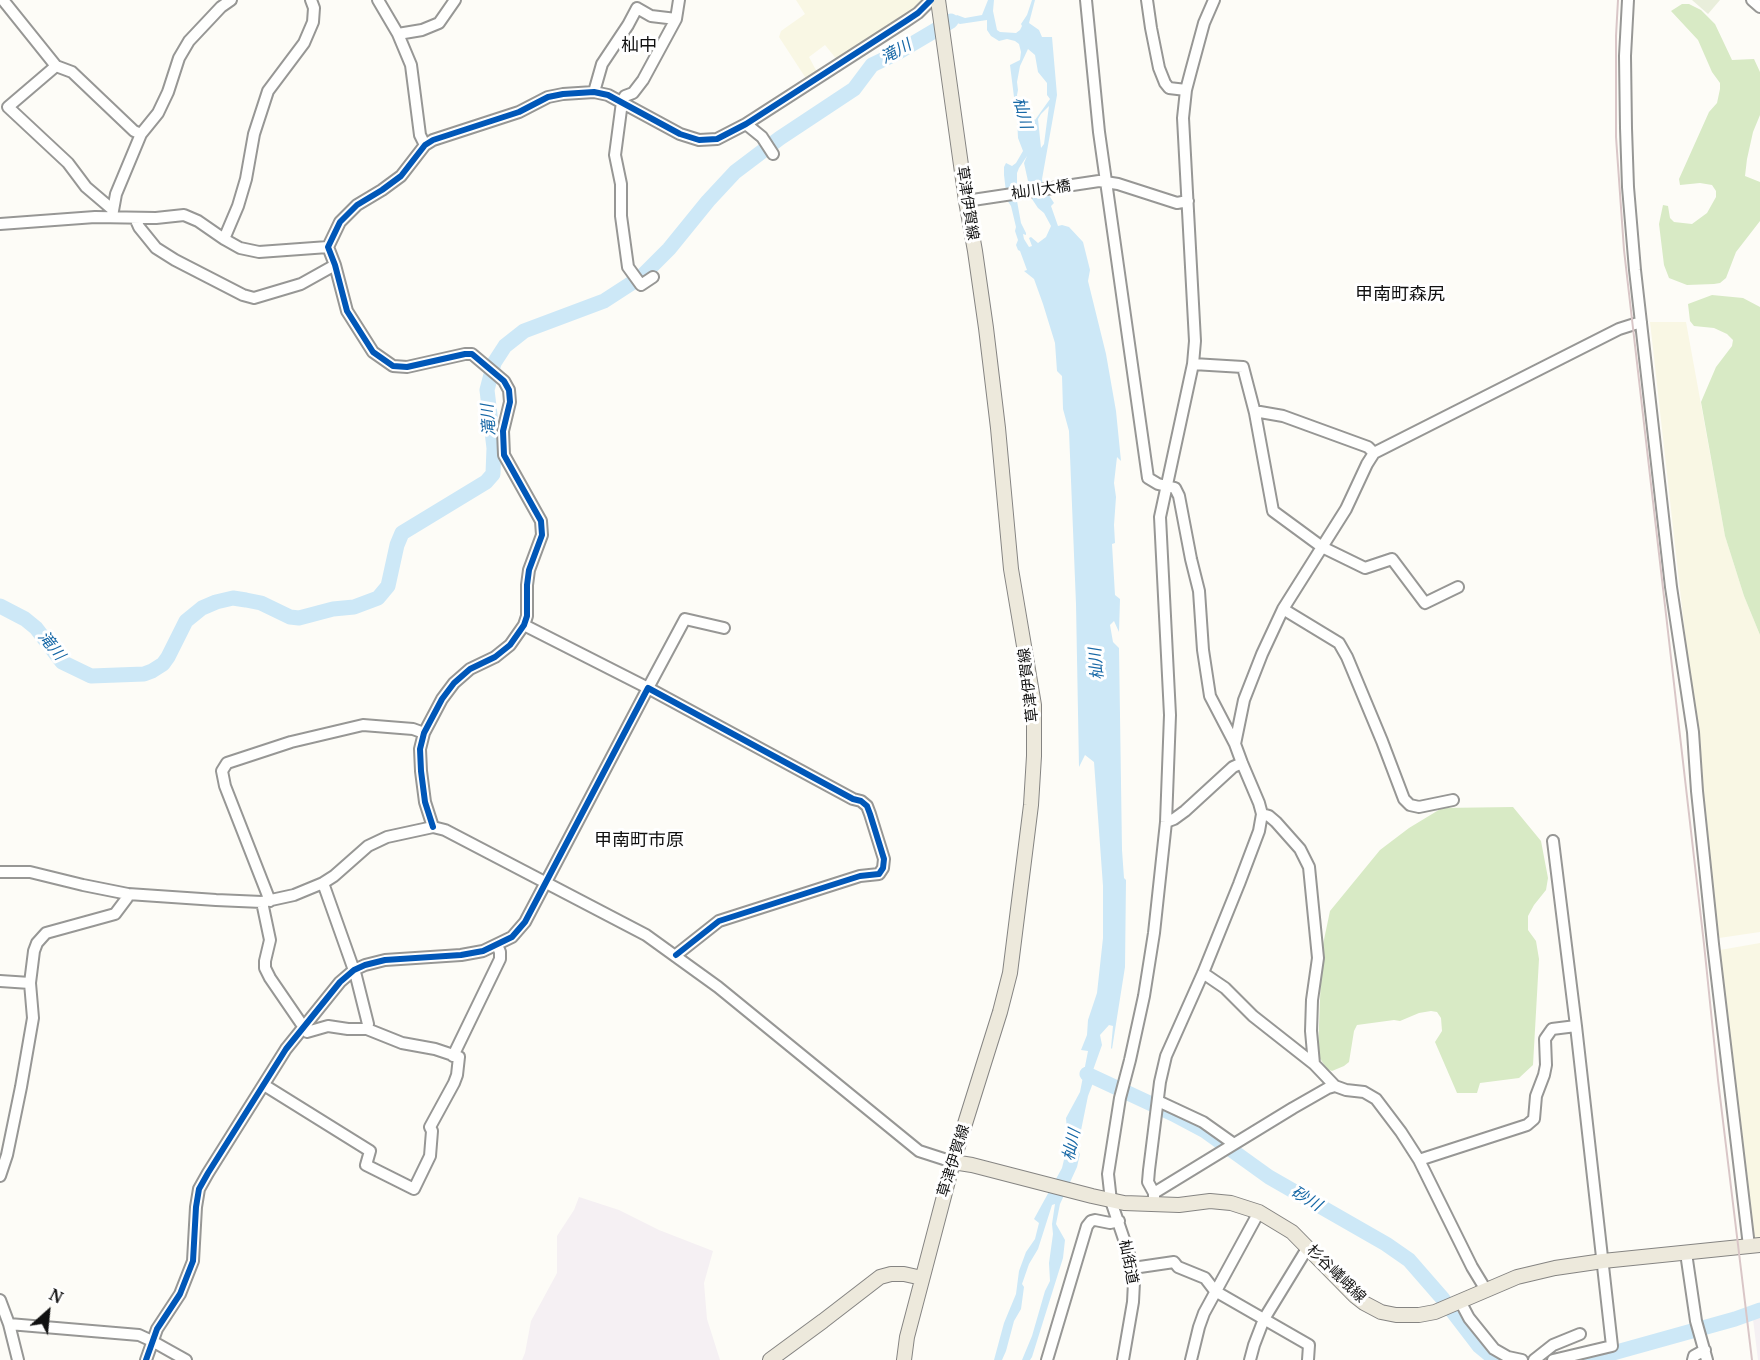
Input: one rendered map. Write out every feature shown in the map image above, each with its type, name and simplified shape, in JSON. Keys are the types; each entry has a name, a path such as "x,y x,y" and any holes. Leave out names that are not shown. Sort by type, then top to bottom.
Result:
{"main road":[{"name":"草津伊賀線","path":"904,1360 907,1337 953,1162 1010,973 1031,805 1034,756 1034,705 1011,568 999,428 953,101 936,3"},
{"name":"杉谷嶬峨線","path":"953,1162 1111,1201 1154,1199 1179,1205 1210,1201 1231,1203 1259,1212 1284,1226 1364,1303 1381,1312 1396,1315 1426,1314 1517,1277 1555,1268 1754,1246"},
{"path":"770,1360 880,1276 904,1274 922,1278"}],"street":[{"path":"3,0 56,66 72,72 134,131 141,134"},
{"path":"112,213 116,194 141,134 158,113 168,92 178,58 221,7 231,0"},
{"path":"224,239 238,206 246,179 254,134 268,92 304,43 313,22 314,8 311,0"},
{"path":"378,0 398,34 411,65 420,135 425,145"},
{"path":"653,277 642,285 630,270 621,216 621,184 615,155 622,102 625,96 633,93 644,80 676,20 679,0"},
{"path":"1086,0 1102,181 1148,478 1166,487 1175,488 1179,496 1199,591 1203,650 1210,696 1235,744 1262,814 1259,831 1203,973 1166,1056 1160,1082 1148,1182 1154,1199 1233,1144 1319,1093 1335,1086"},
{"path":"1147,0 1159,68 1165,83 1169,88 1186,90"},
{"name":"杣街道","path":"1123,1360 1134,1296 1133,1268 1111,1201 1108,1174 1120,1098 1144,996 1154,933 1166,822 1170,715 1160,517 1193,364 1195,341 1183,118 1186,90 1204,23 1214,0"},
{"path":"1628,0 1625,57 1628,187 1641,322 1671,586 1693,732 1713,944 1754,1246"},
{"path":"1752,0 1760,7"},
{"path":"398,34 423,30 439,23 450,3"},
{"path":"433,827 425,802 421,771 420,749 424,733 442,699 454,683 470,669 495,657 510,645 524,625 527,616 529,570 543,535 541,521 504,455 503,431 510,402 509,390 504,381 472,354 407,366 393,366 380,358 347,311 328,247 340,222 357,205 401,176 425,145 433,140 519,112 548,97 594,92 608,95 680,134 699,140 717,139 746,124 936,3"},
{"path":"594,92 602,64 628,25 636,8 651,16 676,20"},
{"path":"56,66 8,107 68,163 86,187 112,213"},
{"path":"746,124 762,137 772,152"},
{"path":"1102,181 1177,203 1188,201"},
{"name":"杣川大橋","path":"966,201 1102,181"},
{"path":"0,224 112,213 135,218 184,215 198,221 240,248 260,252 328,247"},
{"path":"135,218 139,227 156,248 243,295 254,298 301,284 335,265"},
{"path":"1235,744 1244,700 1283,609 1346,508 1374,453 1619,329 1641,322"},
{"path":"1193,364 1243,367 1255,413 1273,511 1322,547 1365,568 1392,559 1425,603 1458,587"},
{"path":"1255,413 1282,416 1368,447 1374,453"},
{"path":"1283,609 1339,643 1382,741 1404,800 1410,805 1419,807 1453,800"},
{"path":"146,1360 157,1329 180,1294 193,1261 196,1207 200,1189 286,1049 303,1027 340,982 354,970 365,965 385,960 461,955 483,951 512,937 525,922 685,619 724,628"},
{"path":"524,625 648,688 867,806 884,859 883,868 879,874 860,876 719,921 676,955"},
{"path":"264,1085 370,1151 366,1165 414,1190 430,1156 432,1131 430,1126 457,1076 459,1057 435,1049 402,1043 367,1029 328,1026 307,1032 270,978 266,968 265,962 270,940 266,901 225,786 222,771 227,763 254,753 363,725 413,729 424,733"},
{"path":"1166,822 1185,811 1233,767 1242,763"},
{"path":"1262,814 1276,822 1300,849 1309,867 1318,958 1311,1032 1314,1064"},
{"path":"0,872 30,872 128,894 266,901 294,895 323,883 368,846 387,837 433,827 445,830 646,935 718,987 919,1151 953,1162"},
{"path":"1552,1360 1612,1346 1553,841"},
{"path":"323,883 354,970 368,1024 367,1029"},
{"path":"0,1176 7,1155 33,1018 30,983 37,943 46,933 115,914 128,894"},
{"path":"453,1056 500,959 500,952 496,945"},
{"path":"1203,973 1225,988 1253,1016 1314,1064 1335,1086 1364,1092 1376,1099 1419,1160 1472,1267 1486,1290"},
{"path":"0,981 30,983"},
{"path":"1419,1160 1527,1125 1533,1119 1536,1096 1544,1075 1545,1039 1552,1029 1576,1026"},
{"path":"1157,1105 1203,1122 1233,1144"},
{"path":"1191,1360 1199,1328 1215,1292 1259,1212"},
{"path":"1047,1360 1088,1226 1091,1221 1095,1220 1110,1223 1119,1221"},
{"path":"1250,1360 1264,1319 1308,1247"},
{"path":"1686,1252 1697,1322 1706,1355 1694,1356 1693,1360"},
{"path":"1133,1268 1174,1262 1178,1267 1205,1278 1215,1292 1309,1345 1308,1360"},
{"path":"0,1300 18,1360"},
{"path":"1452,1305 1469,1318 1494,1349 1508,1357 1522,1360"},
{"path":"9,1324 139,1335 186,1360"},
{"path":"1533,1360 1553,1345 1580,1334"}],"shaded area":[{"path":"796,0 924,0 913,13 838,61 825,45 809,57 818,74 807,80 779,37 781,31 805,14"},
{"path":"1650,322 1686,322 1725,536 1744,596 1760,635 1760,932 1719,938"},
{"path":"1760,943 1760,1238 1752,1239 1720,950"},
{"path":"579,1197 619,1210 659,1230 713,1251 704,1283 707,1319 720,1360 522,1360 531,1321 557,1273 557,1236 574,1210"},
{"path":"1760,1317 1760,1360 1758,1360 1753,1319"}],"green space":[{"path":"1692,0 1720,0 1708,14"},
{"path":"1682,4 1689,4 1701,10 1715,24 1732,60 1754,59 1760,72 1760,115 1753,132 1745,176 1760,182 1760,221 1736,252 1726,278 1714,284 1687,285 1669,278 1664,265 1659,224 1663,205 1668,206 1670,218 1674,222 1692,224 1707,213 1716,197 1716,191 1712,185 1700,183 1680,185 1679,179 1709,112 1717,103 1720,89 1720,83 1712,72 1698,40 1671,11"},
{"path":"1712,295 1743,298 1760,307 1760,635 1744,596 1725,536 1701,402 1716,367 1732,346 1733,340 1727,334 1714,328 1694,326 1690,321 1688,304"},
{"path":"1513,807 1541,841 1548,878 1546,890 1528,916 1528,930 1536,941 1539,959 1533,1065 1519,1078 1480,1083 1477,1093 1457,1093 1435,1042 1442,1031 1441,1018 1437,1012 1431,1011 1400,1021 1357,1025 1349,1062 1332,1071 1327,1069 1318,1051 1322,949 1330,911 1380,850 1409,828 1442,808"}],"water":[{"name":"杣川","path":"988,0 994,0 993,11 997,30 1016,33 1022,26 1032,0 1035,0 1029,23 1039,30 1042,37 1052,37 1057,95 1042,179 1043,186 1054,203 1051,206 1058,226 1069,227 1083,242 1090,270 1088,281 1106,354 1116,411 1121,461 1117,457 1114,483 1115,543 1112,544 1115,595 1120,599 1119,632 1114,621 1110,625 1113,642 1119,648 1122,850 1126,880 1125,967 1112,1049 1113,1026 1109,1025 1100,1035 1102,1045 1092,1073 1096,1075 1088,1096 1077,1150 1080,1154 1077,1167 1060,1204 1056,1224 1065,1240 1063,1258 1030,1360 1022,1360 1050,1281 1049,1263 1055,1204 1052,1205 1038,1249 1029,1264 1022,1284 1024,1287 1021,1309 1014,1321 1006,1351 1002,1360 994,1360 1004,1323 1016,1294 1019,1271 1026,1252 1035,1239 1039,1223 1034,1219 1062,1168 1068,1143 1066,1118 1080,1092 1088,1051 1081,1050 1097,993 1103,938 1103,886 1094,762 1085,755 1079,767 1076,604 1069,431 1063,409 1062,376 1057,371 1055,343 1043,304 1034,279 1024,271 1027,270 1016,245 1018,240 1016,227 1011,206 1007,200 1004,175 1006,163 1012,166 1023,151 1018,138 1015,113 1018,106 1014,97 1010,65 1020,60 1021,52 1019,44 1015,41 1007,39 999,41 991,36 987,30 987,20 960,24 954,22 934,34 937,27 957,15 965,18 982,15","holes":["1028,49 1035,55 1038,72 1047,83 1047,95 1050,99 1035,120 1029,120 1026,106 1023,102 1021,104 1018,102 1017,95 1020,66","1049,106 1044,144 1041,148 1038,119","1027,156 1024,163 1032,199 1051,226 1046,237 1038,243 1031,237 1029,238 1032,246 1029,247 1024,239 1023,234 1026,235 1026,233 1021,223 1017,201 1019,168"]}],"waterway":[{"name":"滝川","path":"0,606 25,619 36,628 62,662 91,676 144,674 152,671 163,664 168,657 186,621 202,608 216,602 233,598 246,600 261,603 290,617 299,618 333,609 354,607 378,598 388,586 402,533 486,482 493,474 494,448 487,390 494,363 505,346 524,331 604,301 641,277 669,249 735,172 780,138 854,89 872,65 951,21"},
{"name":"砂川","path":"1087,1074 1205,1131 1269,1177 1386,1244 1409,1260 1479,1346 1496,1360"},
{"name":"砂川","path":"1588,1360 1760,1310"}],"railway":[{"path":"1618,0 1616,137 1624,250 1752,1360"}],"cycle path":[{"path":"433,827 425,802 421,771 420,749 424,733 442,699 454,683 470,669 495,657 510,645 524,625 527,616 529,570 542,535 541,521 504,455 503,431 510,402 509,390 504,381 472,354 407,367 393,366 373,352 347,311 328,247 340,222 357,205 401,176 425,145 433,140 519,112 548,97 594,92 608,95 680,134 699,140 717,139 746,124 906,21 931,0"},
{"path":"146,1360 157,1329 180,1294 193,1261 199,1189 286,1049 340,982 354,970 385,960 461,955 483,951 512,937 525,922 648,688 853,799 861,801 867,806 884,859 883,868 879,874 860,876 719,921 676,955"}],"district":[{"name":"杣中","path":"639,46"},
{"name":"甲南町森尻","path":"1400,295"},
{"name":"甲南町市原","path":"639,841"}]}
